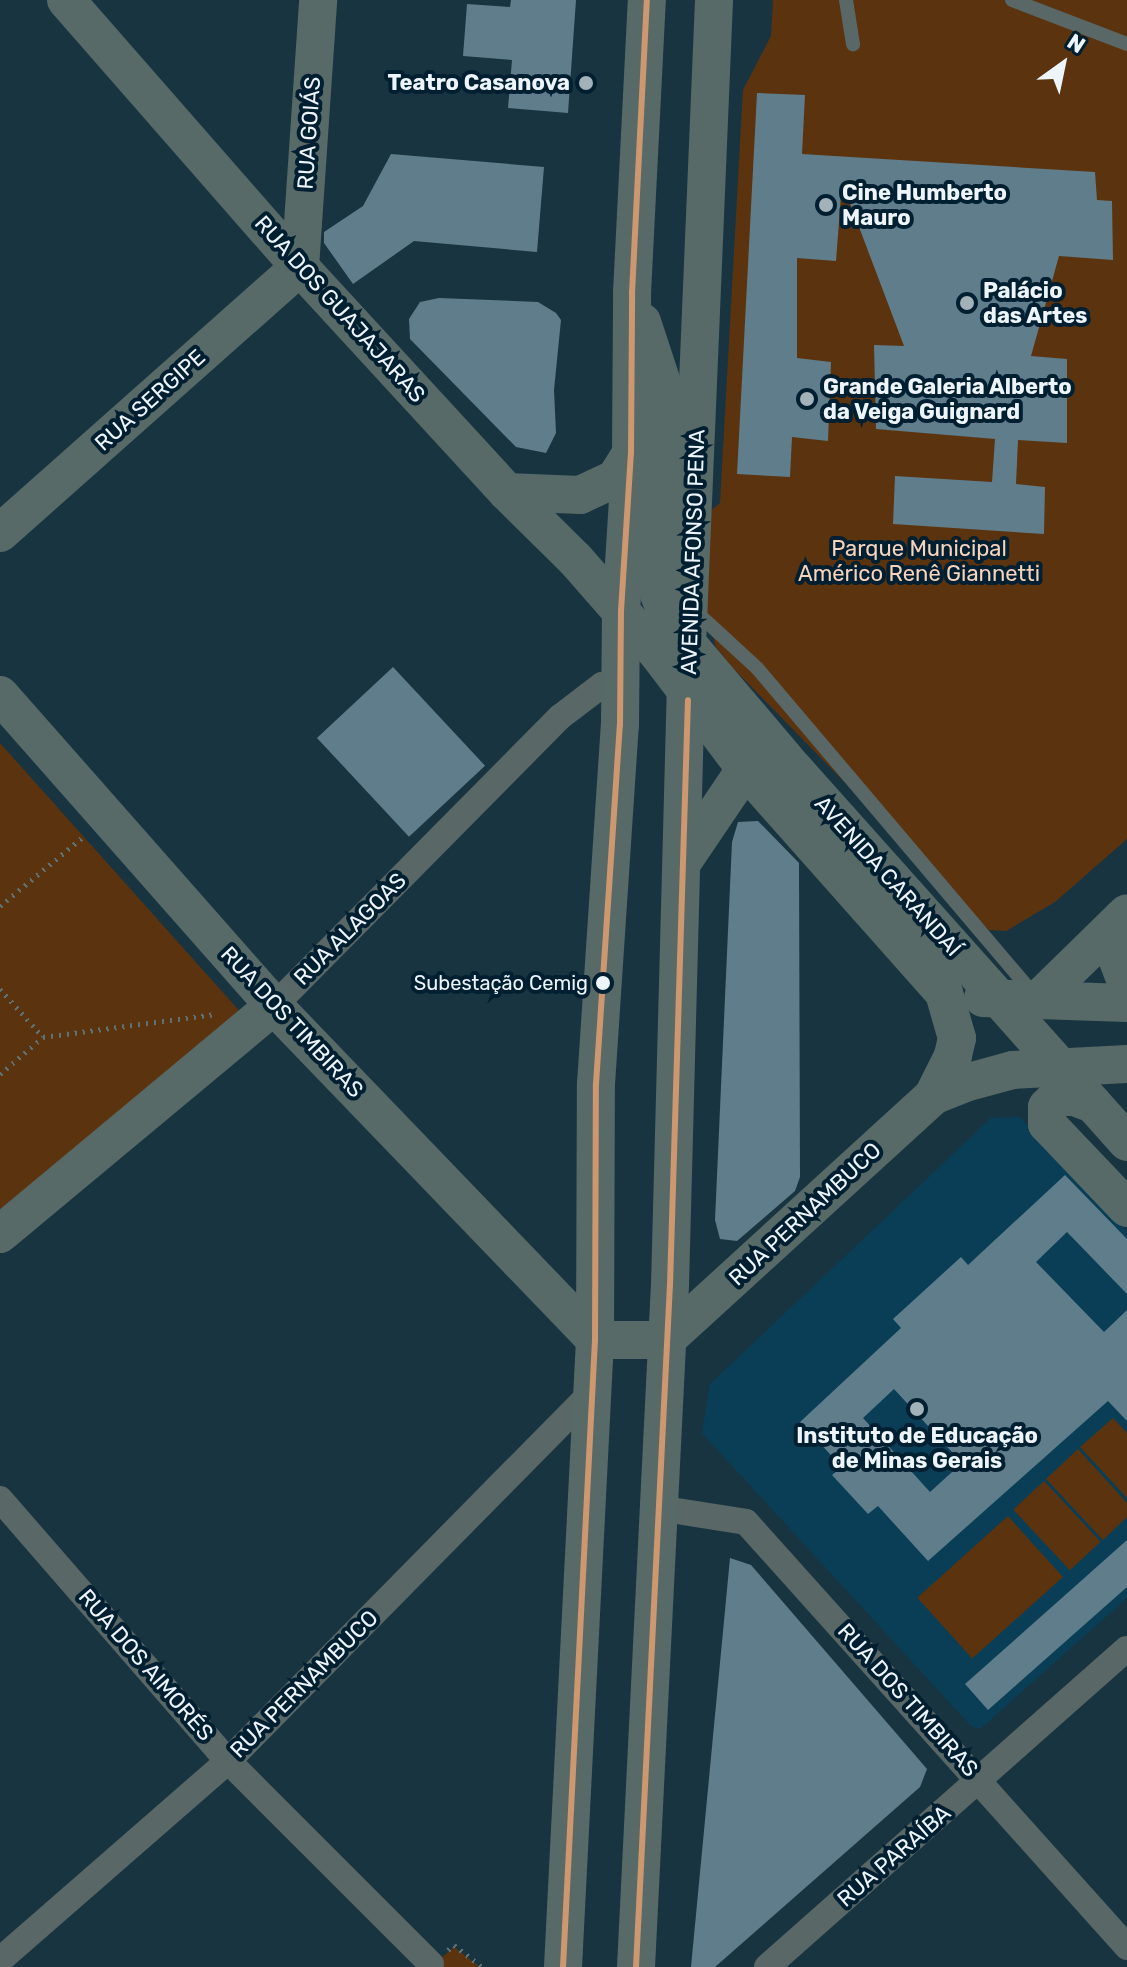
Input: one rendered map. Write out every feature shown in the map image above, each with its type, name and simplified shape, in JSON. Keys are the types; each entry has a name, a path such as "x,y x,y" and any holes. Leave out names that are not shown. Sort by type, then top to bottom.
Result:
{"street":[{"name":"RUA DOS GUAJAJARAS","path":"66,0 300,267 621,611"},
{"name":"RUA GOIÁS","path":"300,267 318,0"},
{"path":"563,1967 593,1391 596,1084 620,725 621,611 631,453 632,293 647,0"},
{"name":"AVENIDA AFONSO PENA","path":"636,1967 666,1340 684,860 687,645 714,0"},
{"name":"RUA SERGIPE","path":"0,533 300,267"},
{"name":"AVENIDA CARANDAÍ","path":"632,293 663,386 655,584 670,623 794,769 1127,1142"},
{"path":"507,492 580,495 615,479 631,453"},
{"name":"AVENIDA CARANDAÍ","path":"621,611 747,771 944,993"},
{"path":"619,682 688,694"},
{"name":"RUA ALAGOAS","path":"0,1234 274,1006 560,717 602,685 619,682"},
{"name":"RUA DOS TIMBIRAS","path":"0,695 274,1006 595,1340"},
{"path":"684,860 747,771 770,764 794,769"},
{"path":"1038,1000 1125,916"},
{"path":"1125,916 1115,953 1127,985"},
{"path":"933,1096 953,1056 957,1038 953,1015 944,993 999,1000 1127,1003"},
{"name":"RUA PERNAMBUCO","path":"666,1340 933,1096 965,1083 1013,1070 1127,1064"},
{"path":"1093,1104 1075,1097 1057,1097 1047,1107 1047,1124 1127,1208"},
{"path":"595,1340 666,1340"},
{"name":"RUA PERNAMBUCO","path":"0,1960 228,1761 593,1391"},
{"name":"RUA DOS AIMORÉS","path":"0,1499 228,1761 431,1964"},
{"name":"RUA DOS TIMBIRAS","path":"658,1508 746,1522 981,1780 1127,1947"},
{"name":"RUA PARAÍBA","path":"767,1967 1127,1649"}],"lane":[{"path":"846,0 853,44"},
{"path":"1012,0 1127,44"},
{"path":"690,606 757,668 1038,1000"}],"path":[{"path":"0,906 106,817"},
{"path":"0,989 43,1037"},
{"path":"0,1074 43,1037 228,1013"}],"shaded area":[{"name":"Instituto de Educação de Minas Gerais","path":"1020,1117 1127,1232 1127,1598 980,1729 971,1726 702,1433 710,1384 991,1118"}],"green space":[{"name":"Parque Municipal Américo Renê Giannetti","path":"773,0 1127,0 1127,839 1055,902 1006,931 989,930 732,667 716,647 702,601 705,515 720,503 743,90 771,36"},
{"path":"0,743 252,1025 0,1234"},
{"path":"1113,1418 1127,1433 1127,1498 1080,1447"},
{"path":"1078,1449 1127,1503 1127,1517 1103,1540 1046,1479"},
{"path":"1044,1481 1101,1542 1070,1570 1013,1510"},
{"path":"1008,1516 1063,1577 972,1659 917,1598"},
{"path":"454,1947 480,1967 431,1967"}],"building":[{"path":"511,0 576,0 568,113 508,108 512,60 463,56 467,4 510,7"},
{"name":"Palácio das Artes","path":"757,93 805,95 802,154 1095,172 1097,200 1112,201 1113,260 1059,256 1031,356 1067,359 1067,443 1018,440 1016,484 1045,487 1044,534 893,524 895,476 992,482 995,439 876,429 874,345 904,346 842,182 836,261 797,258 797,358 831,362 828,441 792,437 790,477 737,474"},
{"path":"391,154 544,167 537,252 414,241 353,284 324,243 324,232 363,206"},
{"path":"439,298 538,302 556,313 561,320 554,390 556,433 546,453 516,447 410,339 409,319 420,302"},
{"path":"393,667 485,766 409,837 317,738"},
{"path":"758,821 799,863 800,1177 795,1191 737,1241 720,1239 715,1220 732,842 738,822"},
{"path":"1065,1175 1127,1239 1127,1294 1067,1232 1036,1262 1104,1332 1127,1310 1127,1421 1108,1401 928,1561 878,1506 868,1514 832,1475 842,1467 800,1422 901,1328 893,1319 961,1257 968,1265","holes":["894,1389 962,1463 930,1492 863,1418"]},
{"path":"1127,1540 1127,1587 988,1710 965,1684"},
{"path":"730,1558 751,1565 927,1769 920,1787 715,1967 691,1967"}],"transit line":[{"path":"563,1967 595,1340 596,1084 620,725 621,611 631,453 632,293 647,0"},
{"path":"636,1967 670,1285 688,700"}],"place":[{"name":"Teatro Casanova","path":"586,83"},
{"name":"Cine Humberto Mauro","path":"826,205"},
{"name":"Palácio das Artes","path":"967,303"},
{"name":"Grande Galeria Alberto da Veiga Guignard","path":"807,399"},
{"name":"Subestação Cemig","path":"603,983"},
{"name":"Instituto de Educação de Minas Gerais","path":"917,1409"}]}
